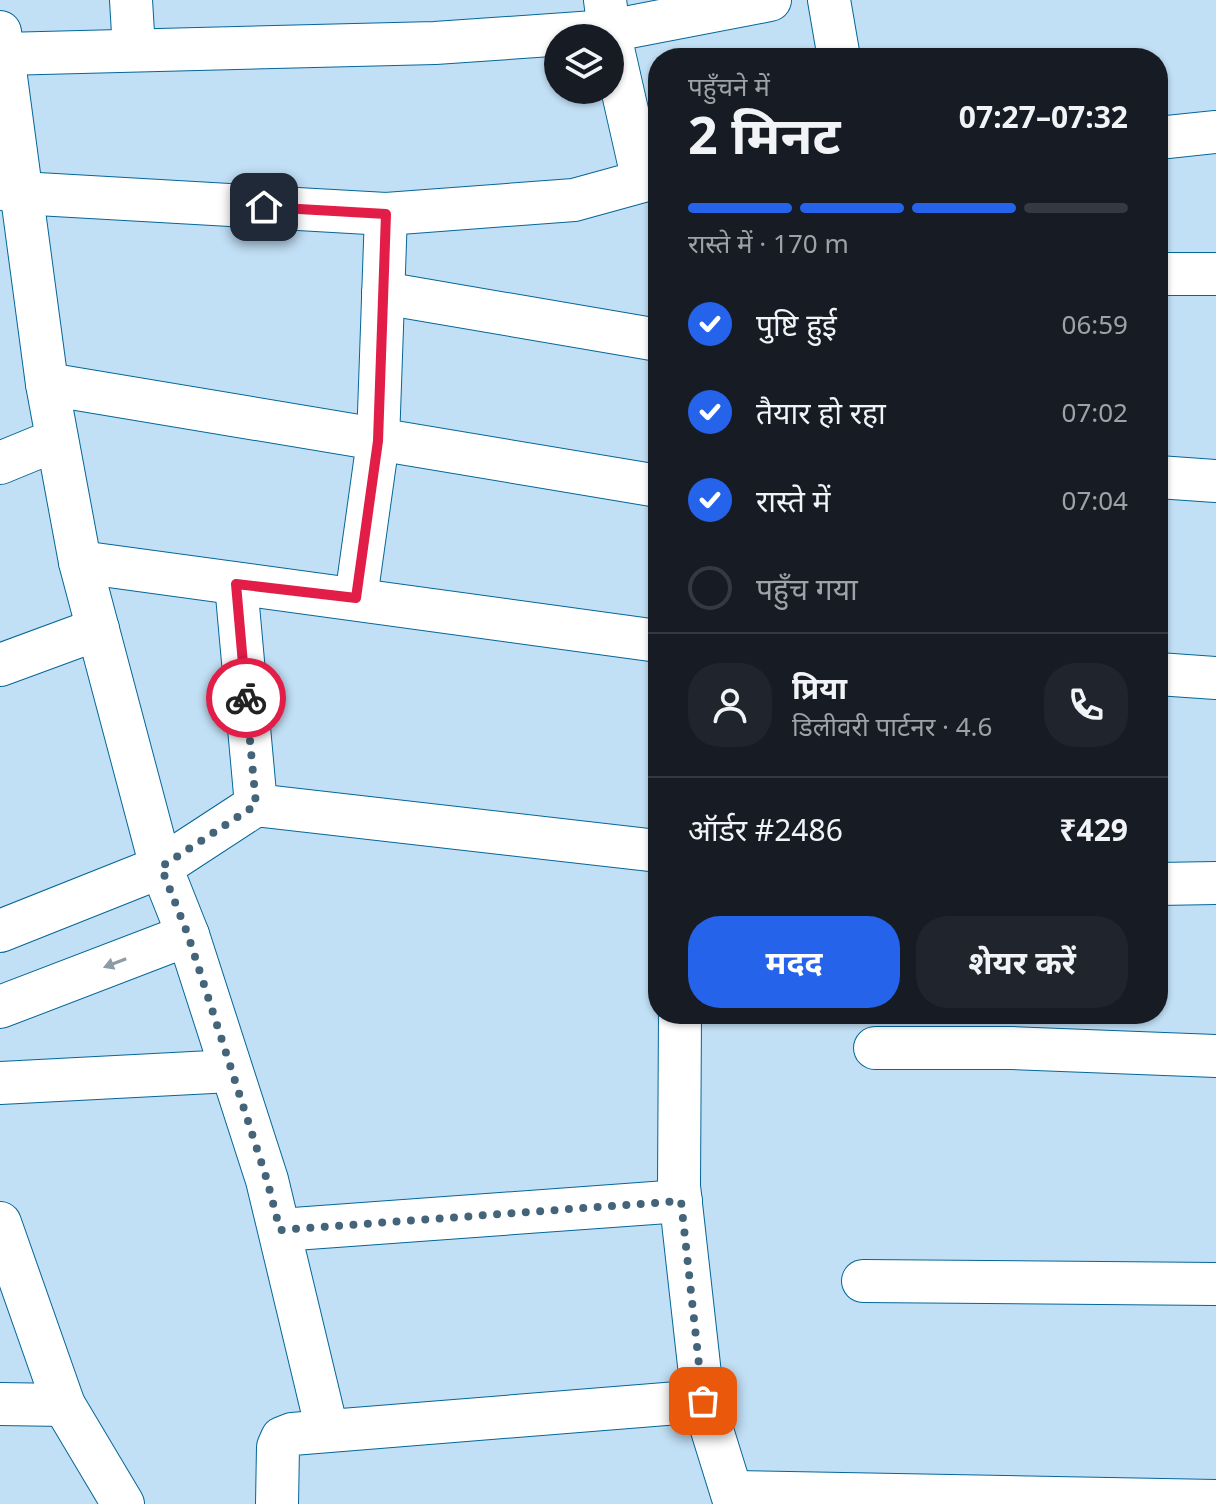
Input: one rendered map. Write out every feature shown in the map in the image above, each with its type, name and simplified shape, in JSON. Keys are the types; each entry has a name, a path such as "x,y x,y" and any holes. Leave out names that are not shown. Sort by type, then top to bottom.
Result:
{"street":[{"path":"131,0 134,50"},
{"path":"327,1430 267,1180 188,935 161,867 80,562 10,191 2,43 134,50 435,43 607,15 770,0"},
{"path":"829,0 837,48"},
{"path":"607,15 648,173"},
{"path":"1168,137 1216,132"},
{"path":"10,191 386,214 574,200 648,182"},
{"path":"356,598 378,441 386,214"},
{"path":"1168,274 1216,274"},
{"path":"383,293 648,338"},
{"path":"47,384 648,484"},
{"path":"0,463 56,440"},
{"path":"1168,478 1216,481"},
{"path":"80,562 648,640"},
{"path":"236,584 256,805"},
{"path":"0,665 98,629"},
{"path":"1168,675 1216,678"},
{"path":"0,931 161,867 256,805 648,850"},
{"path":"1168,884 1216,883"},
{"path":"0,1007 188,935"},
{"path":"680,1024 681,1201 703,1401 733,1498 1216,1501"},
{"path":"875,1048 1012,1031 1216,1056"},
{"path":"0,1083 231,1071"},
{"path":"280,1230 681,1201"},
{"path":"0,1223 64,1405 123,1504"},
{"path":"863,1281 1216,1284"},
{"path":"277,1504 278,1447 282,1438 292,1434 703,1401"},
{"path":"0,1404 64,1405"}],"way so far":[{"path":"246,698 256,805 161,867 188,935 267,1180 280,1230 681,1201 703,1401"}],"route":[{"path":"246,698 236,584 356,598 378,441 386,214 264,207"}]}
